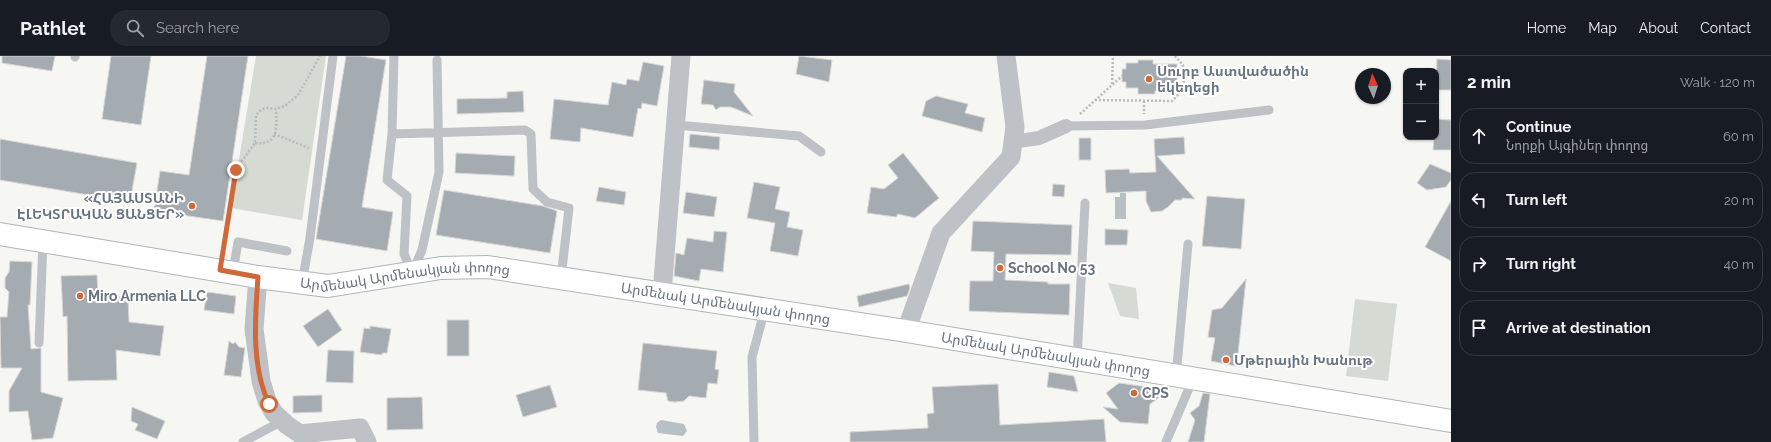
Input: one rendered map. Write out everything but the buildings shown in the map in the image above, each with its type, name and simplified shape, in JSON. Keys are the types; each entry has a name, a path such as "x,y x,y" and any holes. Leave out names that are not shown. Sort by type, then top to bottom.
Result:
{"main road":[{"name":"Արմենակ Արմենակյան փողոց","path":"0,234 258,277 328,286 441,268 488,267 906,331 1451,421"}],"street":[{"path":"662,293 681,56"},
{"path":"906,331 941,233 1011,157 1015,127 1006,56"},
{"path":"1013,142 1039,138 1066,126"},
{"path":"258,277 254,329 261,381 269,404 282,421 300,434 360,428 367,442"}],"lane":[{"path":"302,283 333,56"},
{"path":"394,56 392,134 387,180 407,196 404,254 412,273"},
{"path":"412,273 422,250 439,172 437,60"},
{"path":"1066,126 1145,125 1269,110"},
{"path":"676,125 799,136 821,152"},
{"path":"392,134 525,130 532,134 533,189 547,202 569,208 561,279"},
{"path":"1077,360 1085,203"},
{"path":"39,343 43,241"},
{"path":"233,272 238,242 287,251"},
{"path":"1166,442 1184,378 1188,244"},
{"path":"754,442 752,357 765,309"},
{"path":"243,442 282,421"}],"path":[{"path":"225,241 236,170 255,143 255,120 258,112 267,108 276,109 285,106 298,95 320,56"},
{"path":"1112,84 1113,56"},
{"path":"1095,100 1172,101 1184,88 1183,65 1175,56"},
{"path":"1066,126 1122,76"},
{"path":"255,143 266,144 271,142 274,134 276,109"},
{"path":"274,134 306,146 314,151 320,158"}],"shaded area":[{"path":"256,56 326,56 302,220 231,208"},
{"path":"1120,193 1126,193 1126,219 1115,219 1115,197 1120,197"},
{"path":"1108,283 1136,288 1139,319 1120,316"},
{"path":"1355,299 1397,304 1388,381 1346,376"},
{"path":"661,420 684,424 687,431 683,436 658,433 656,427 657,423"}],"place":[{"name":"Սուրբ Աստվածածին եկեղեցի","path":"1149,79"},
{"name":"«ՀԱՅԱՍՏԱՆԻ ԷԼԵԿՏՐԱԿԱՆ ՑԱՆՑԵՐ»","path":"192,206"},
{"name":"School No 53","path":"1000,268"},
{"name":"Miro Armenia LLC","path":"80,296"},
{"name":"Մթերային Խանութ","path":"1226,360"},
{"name":"CPS","path":"1134,393"}],"route":[{"path":"236,170 220,270 258,277 254,329 261,381 269,404"}]}
